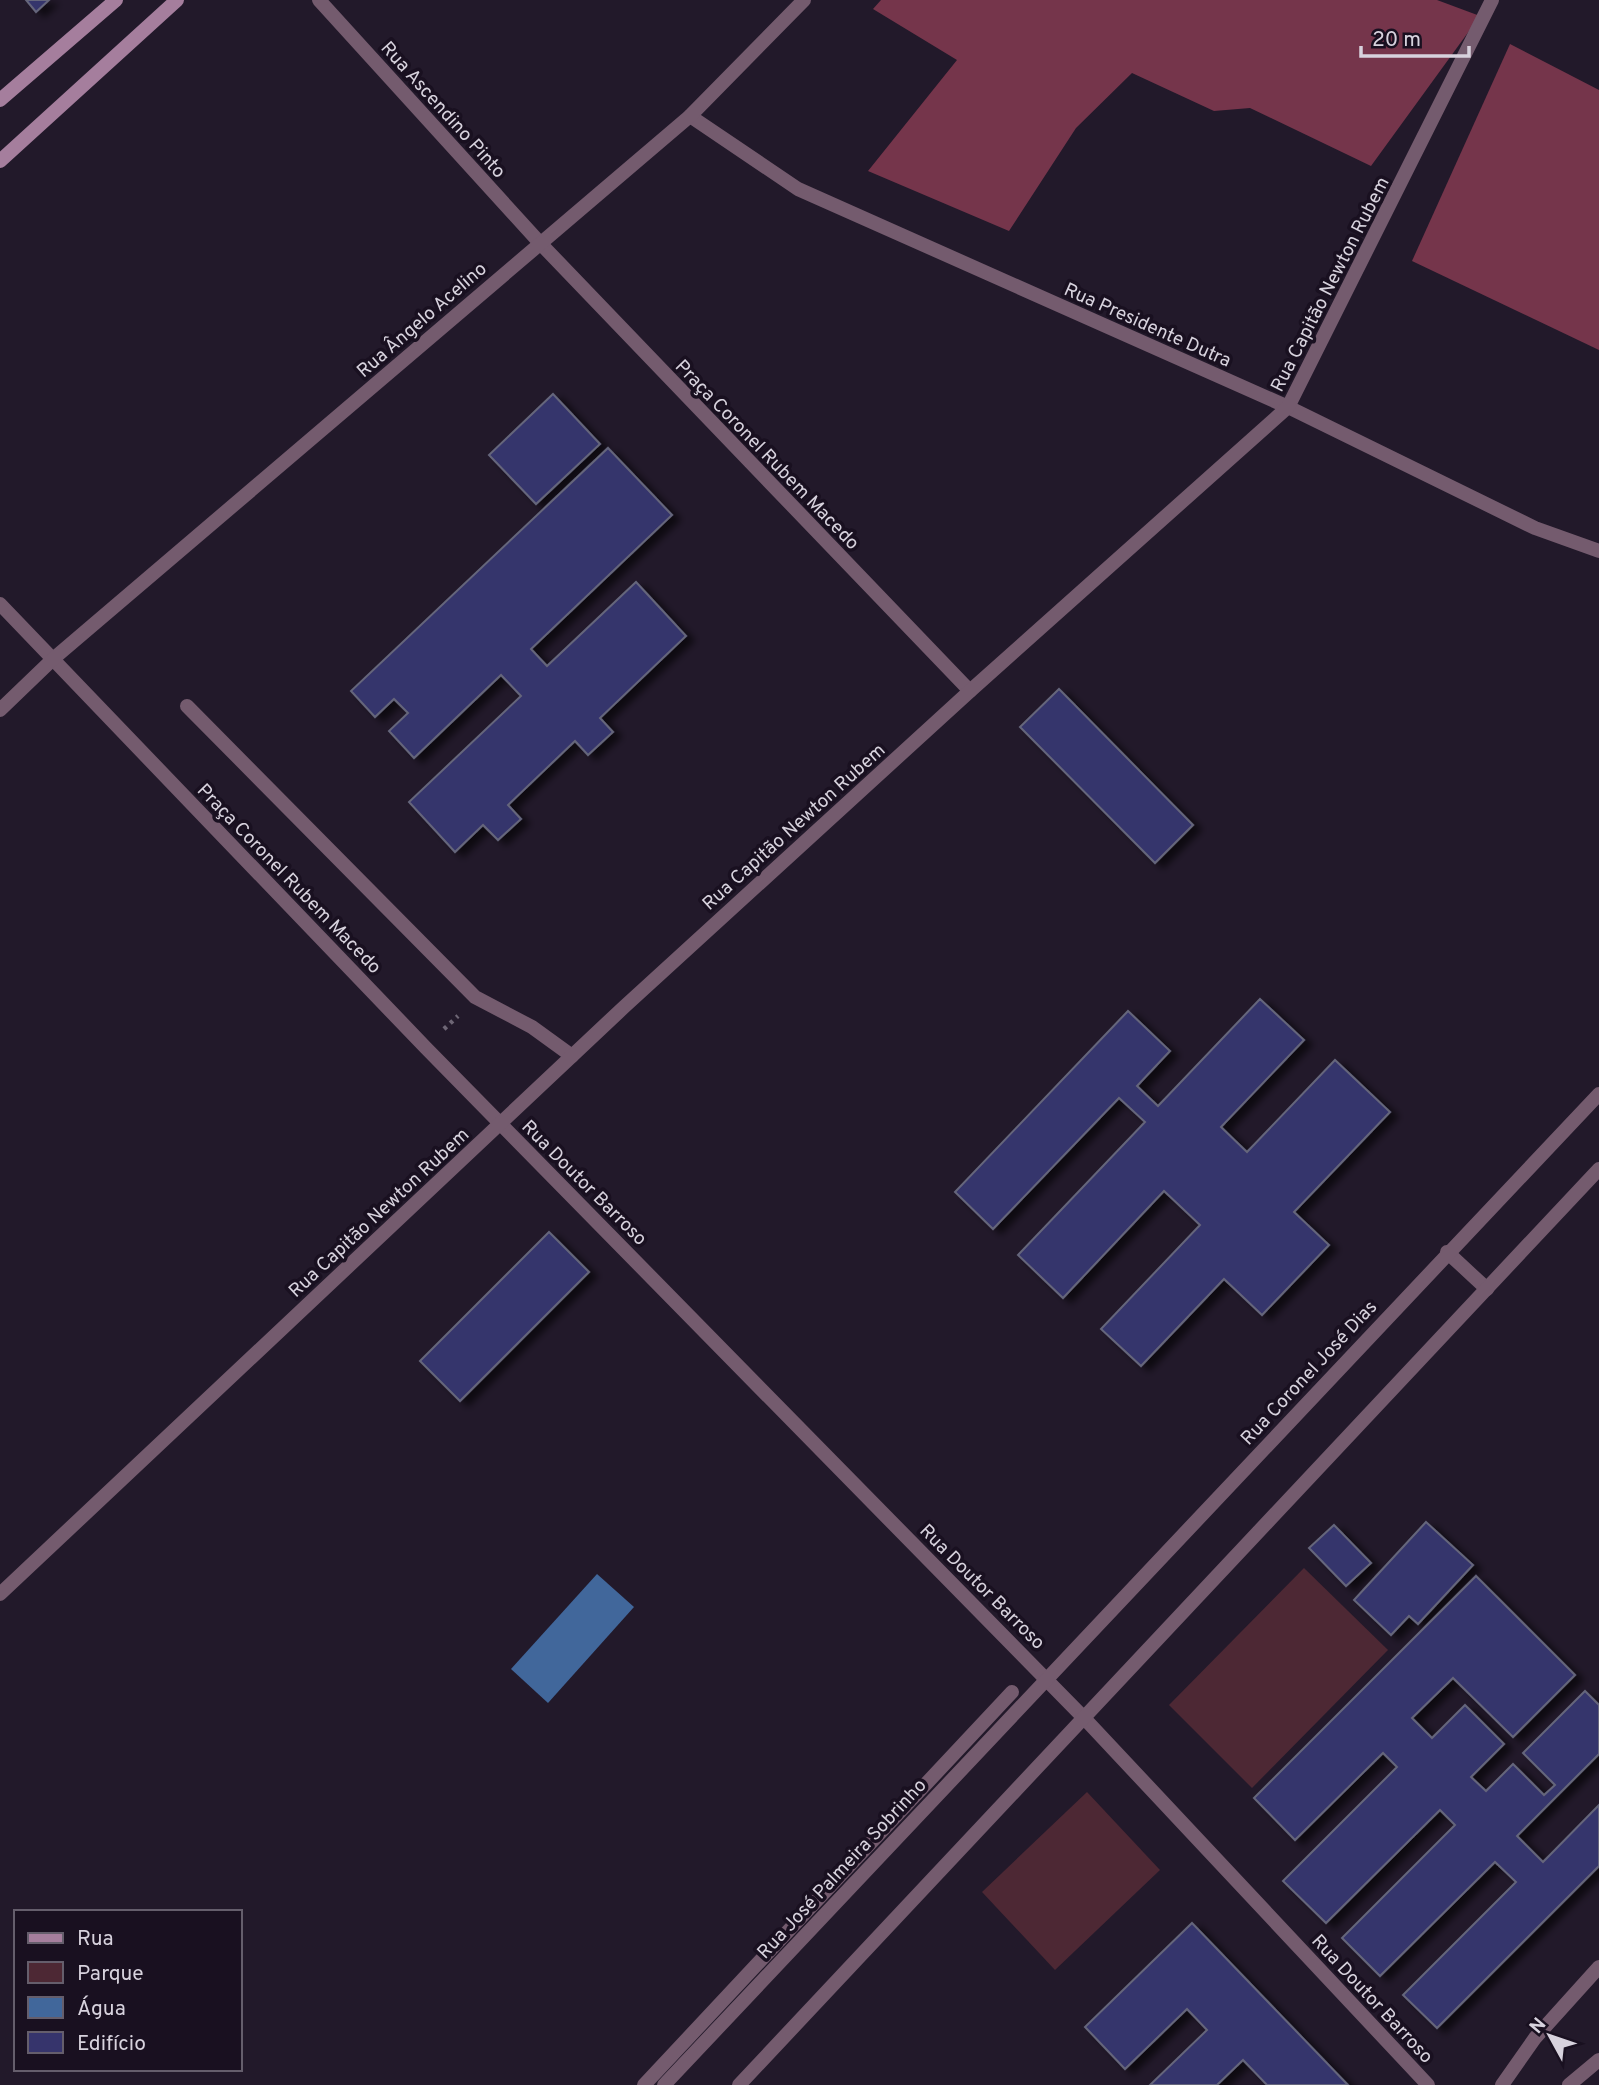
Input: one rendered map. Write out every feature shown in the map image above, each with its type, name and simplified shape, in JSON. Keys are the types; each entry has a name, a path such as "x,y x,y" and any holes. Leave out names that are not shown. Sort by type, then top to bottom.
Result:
{"main road":[{"path":"0,100 116,0"},
{"path":"0,161 177,0"}],"street":[{"name":"Rua Ascendino Pinto","path":"319,0 540,243"},
{"name":"Rua Ângelo Acelino","path":"0,710 54,659 690,116 804,0"},
{"name":"Rua Capitão Newton Rubem","path":"0,1594 572,1056 970,691 1288,407 1492,0"},
{"name":"Rua Presidente Dutra","path":"690,116 798,189 1288,407 1535,528 1599,551"},
{"name":"Praça Coronel Rubem Macedo","path":"540,243 970,691"},
{"name":"Praça Coronel Rubem Macedo","path":"0,604 500,1124"},
{"path":"187,706 475,997 532,1027 572,1056"},
{"name":"Rua Coronel José Dias","path":"1046,1678 1599,1094"},
{"name":"Rua Doutor Barroso","path":"500,1124 1086,1719 1427,2085"},
{"path":"739,2085 1086,1719 1599,1170"},
{"path":"1447,1252 1487,1289"},
{"name":"Rua José Palmeira Sobrinho","path":"664,2085 1046,1678"},
{"path":"644,2085 1012,1692"},
{"path":"1502,2085 1535,2038 1599,1967"},
{"path":"1569,2085 1599,2060"}],"path":[{"path":"426,1048 475,997"}],"green space":[{"path":"1304,1568 1388,1650 1252,1788 1169,1705"},
{"path":"1087,1792 1160,1870 1055,1970 982,1892"}],"shaded area":[{"path":"881,0 1437,0 1480,16 1371,166 1250,108 1214,111 1132,73 1076,128 1009,231 868,171 957,60 873,9"},
{"path":"1510,44 1599,90 1599,350 1412,261"}],"water":[{"path":"597,1574 634,1607 548,1703 511,1669"}],"building":[{"path":"26,0 49,0 36,12"},
{"path":"553,394 600,444 536,504 489,455"},
{"path":"608,448 672,515 531,649 547,666 636,582 686,636 600,718 613,732 588,755 575,741 508,805 521,819 498,840 483,825 455,852 409,802 521,696 501,675 414,758 389,731 408,713 394,699 375,717 351,691"},
{"path":"1059,689 1193,825 1155,863 1020,727"},
{"path":"1260,999 1304,1040 1221,1127 1247,1152 1335,1060 1390,1112 1294,1212 1329,1245 1262,1315 1224,1279 1141,1366 1101,1329 1200,1225 1164,1191 1063,1298 1018,1255 1145,1122 1119,1098 993,1229 955,1192 1128,1011 1170,1051 1137,1086 1158,1106"},
{"path":"549,1232 589,1272 460,1401 420,1361"},
{"path":"1426,1522 1473,1565 1418,1624 1409,1616 1391,1635 1354,1600"},
{"path":"1334,1525 1371,1563 1346,1586 1309,1548"},
{"path":"1476,1576 1575,1675 1513,1737 1453,1678 1412,1718 1432,1738 1465,1705 1504,1744 1471,1777 1486,1791 1513,1764 1544,1795 1555,1785 1523,1753 1585,1691 1599,1705 1599,1754 1517,1836 1543,1862 1599,1805 1599,1866 1437,2028 1403,1995 1516,1882 1495,1862 1380,1976 1342,1938 1455,1825 1440,1810 1326,1923 1283,1881 1397,1767 1383,1753 1295,1840 1254,1798"},
{"path":"1192,1923 1348,2085 1267,2085 1243,2060 1217,2085 1150,2085 1207,2030 1187,2009 1125,2069 1085,2027"}]}
